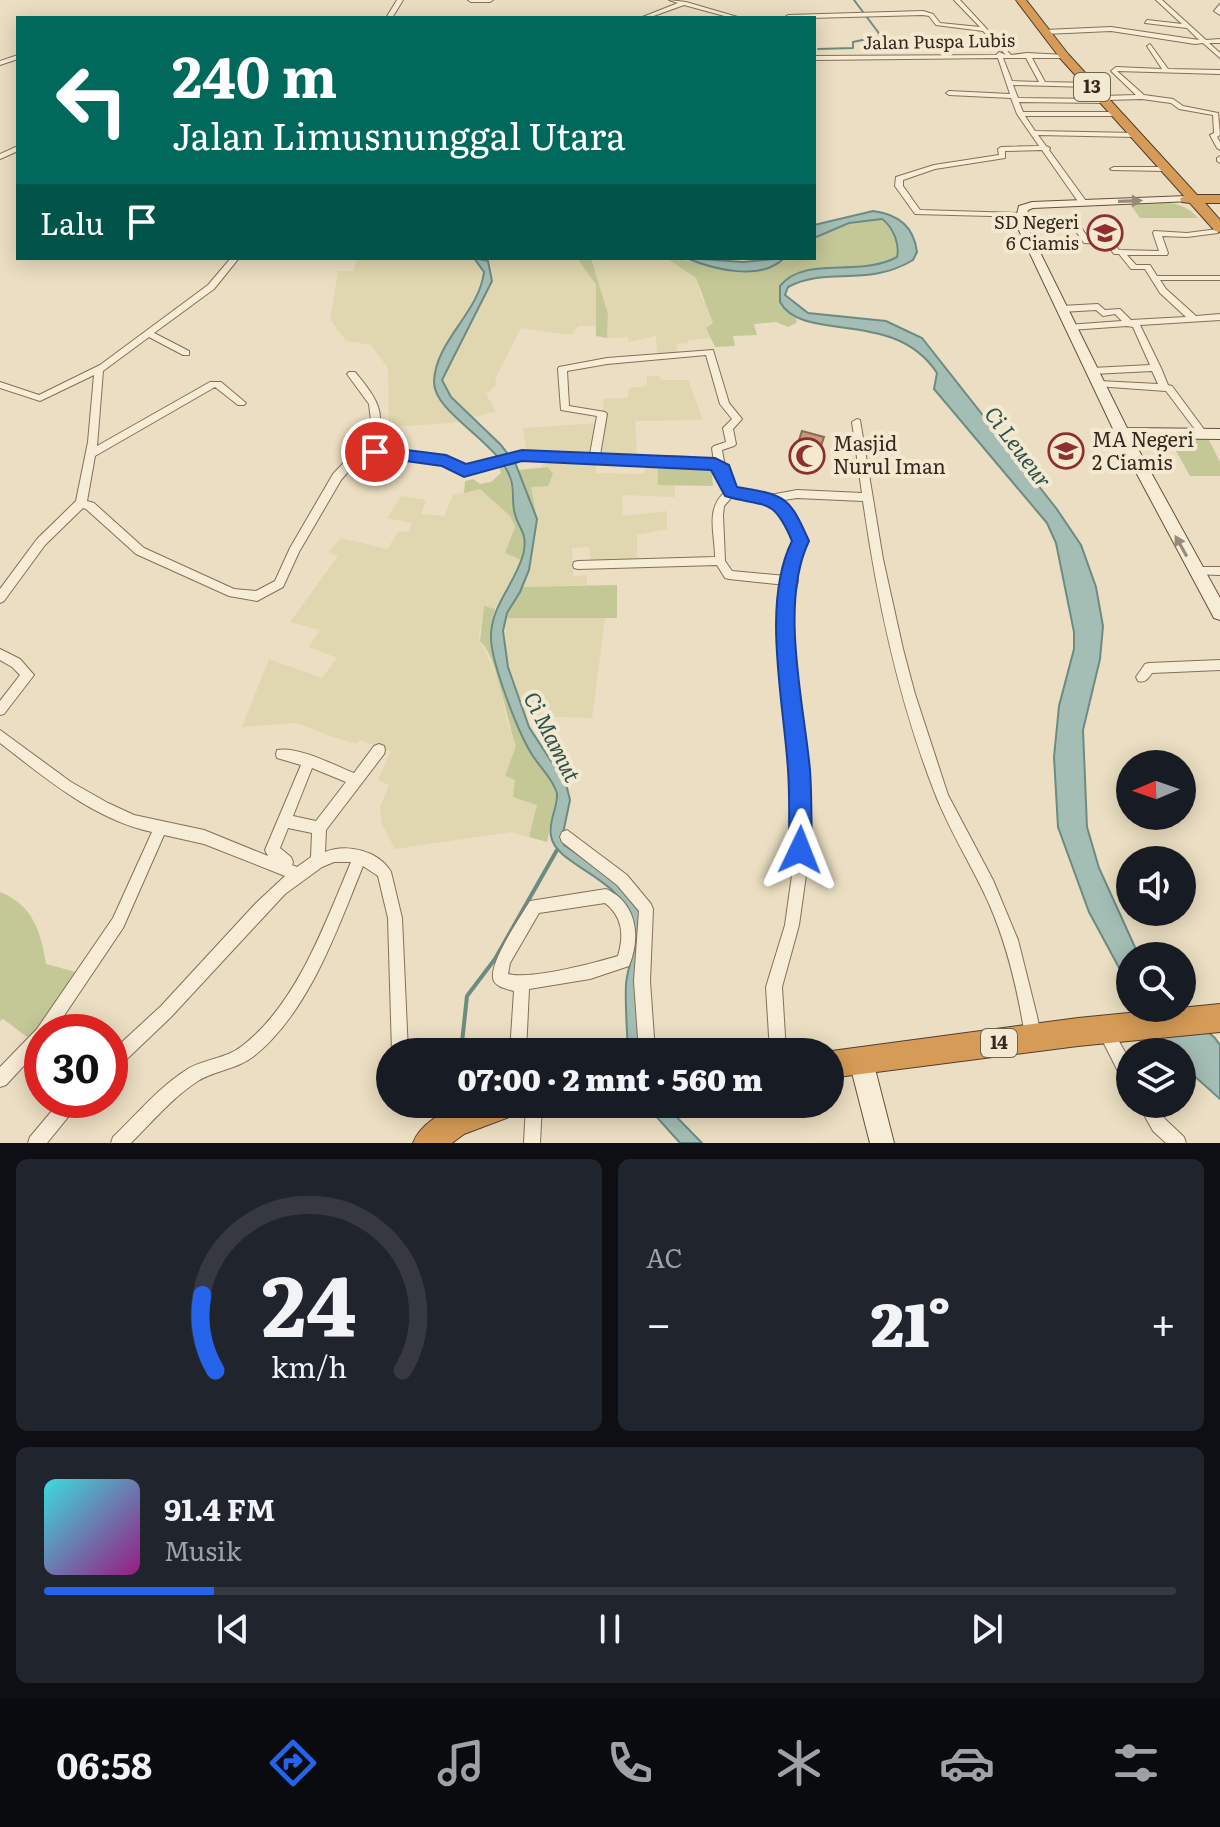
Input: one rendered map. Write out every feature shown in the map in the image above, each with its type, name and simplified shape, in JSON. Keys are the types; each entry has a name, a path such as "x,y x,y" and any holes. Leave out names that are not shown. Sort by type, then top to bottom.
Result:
{"highway":[{"name":"13","path":"1021,0 1064,56 1218,232"},
{"path":"1191,199 1220,199"},
{"name":"14","path":"844,1063 1215,1018"},
{"path":"428,1143 441,1118"}],"main road":[{"path":"1191,199 1032,205 1023,208 1021,221 1122,433 1220,613"},
{"path":"1122,433 1220,434"},
{"path":"861,1061 882,1143"}],"street":[{"path":"471,0 490,0"},
{"path":"672,0 731,16"},
{"path":"957,0 1009,54"},
{"path":"1159,0 1220,56"},
{"path":"648,16 684,3"},
{"path":"1220,6 1217,11 1220,13"},
{"path":"816,16 927,13 938,24 983,29"},
{"path":"1147,22 1191,27"},
{"path":"1045,32 1111,29 1204,42 1220,41"},
{"path":"1150,46 1166,70"},
{"path":"999,54 1020,114 1082,201"},
{"name":"Jalan Puspa Lubis","path":"816,58 999,54 1064,56"},
{"path":"1027,55 1044,85"},
{"path":"1142,97 1114,69 1220,72"},
{"path":"1009,83 1090,85"},
{"path":"949,93 1013,98 1142,97 1170,100 1181,108 1216,114 1217,135 1213,135 1220,148"},
{"path":"1020,114 1116,114"},
{"path":"1034,133 1135,135"},
{"path":"1047,148 1001,149 1003,157 934,167 899,179 899,186 918,212 1077,228 1087,241 1109,242 1116,251 1121,252 1166,253 1157,233 1187,235 1218,232"},
{"path":"1114,169 1165,170"},
{"path":"1121,252 1134,267 1147,267 1193,318"},
{"path":"0,385 40,398 102,367 211,287 233,260"},
{"path":"1154,278 1220,278"},
{"path":"1061,309 1099,307 1103,313 1117,311 1133,325 1164,387"},
{"path":"1070,327 1220,317"},
{"path":"147,333 186,353"},
{"path":"594,458 602,414 565,409 562,369 607,361 710,352 725,404 737,419 728,428 731,445 716,450 731,492"},
{"path":"0,598 41,542 81,503 91,454 102,367"},
{"path":"1092,371 1157,368"},
{"path":"81,503 90,506 140,551 225,590 257,596 279,584 337,477 371,435 377,412 352,374"},
{"path":"91,454 213,384 218,384 241,403"},
{"path":"1099,384 1169,388 1203,434"},
{"path":"857,422 876,560 923,745 952,820 989,886 1014,946 1033,1038"},
{"path":"357,455 375,452 446,460 464,471 505,458 594,458 719,465"},
{"path":"792,581 729,575 720,561 718,514 723,498 731,492 769,499 797,494 867,497"},
{"path":"769,499 787,510 799,531 800,541 791,560 785,659 800,783 800,868 792,925 774,987 777,1038"},
{"path":"578,565 720,561"},
{"path":"1195,571 1220,571"},
{"path":"0,654 28,675 2,705"},
{"path":"1142,677 1149,668 1220,665"},
{"path":"0,736 66,786 133,821 204,837 307,869"},
{"path":"307,869 319,828 379,750"},
{"path":"282,754 356,780"},
{"path":"307,869 273,855 272,850 309,761"},
{"path":"283,820 319,828"},
{"path":"56,1014 118,923 161,827"},
{"path":"567,837 622,880 646,909 642,981 646,1038"},
{"path":"128,1046 307,869 344,854 360,857 384,872 395,918 399,1038"},
{"path":"119,1143 193,1074 223,1066 249,1052 274,1024 306,974 360,857"},
{"path":"606,896 618,904 630,937 624,961 603,970 567,973 522,983 504,981 499,973 535,906 606,896"},
{"path":"519,1038 522,983"},
{"path":"1104,1029 1116,1051"},
{"path":"0,1079 24,1053"},
{"path":"36,1143 56,1118"},
{"path":"532,1143 533,1118"},
{"path":"1155,1118 1168,1137 1178,1143"}],"shaded area":[{"path":"357,260 476,260 481,264 483,281 437,370 436,393 465,422 389,427 388,368 371,345 346,341 330,319 338,271 354,271"},
{"path":"485,260 578,260 596,285 599,326 578,326 571,335 521,328 495,379 497,384 486,394 496,412 473,417 451,397 442,380 492,281"},
{"path":"592,260 669,260 696,278 701,297 711,311 713,324 706,328 711,338 688,340 688,343 676,344 678,353 657,355 656,336 629,342 628,337 607,338 608,314"},
{"path":"647,376 660,376 661,380 688,380 703,420 635,421 637,457 596,457 604,399 628,398 629,388 647,386"},
{"path":"599,423 592,456 527,454 523,428"},
{"path":"542,460 596,461 596,473 644,474 646,462 658,463 659,485 675,485 675,497 622,495 623,516 667,511 667,529 637,535 637,561 591,561 589,547 572,548 573,576 587,575 587,585 523,587 537,519 530,486 548,467 543,467"},
{"path":"480,489 510,516 515,527 505,553 521,560 495,609 484,607 479,638 500,683 506,719 517,746 505,775 515,779 538,804 529,837 511,832 395,849 381,822 380,807 389,785 378,780 391,751 360,740 357,744 336,738 296,723 242,727 269,659 322,678 337,658 309,647 320,630 290,622 338,556 328,552 341,538 387,549 399,531 408,532 412,523 387,518 401,496 426,500 421,514 444,516 453,495"},
{"path":"505,618 605,618 592,718 525,716 506,656"}],"green space":[{"path":"1129,203 1175,204 1198,218 1140,218"},
{"path":"878,219 889,226 896,237 897,257 865,269 817,268 797,273 780,286 781,305 797,320 796,323 788,327 776,322 754,324 757,335 733,336 735,346 715,347 706,328 713,323 696,278 669,260 684,260 743,272 772,267 781,260 816,260 816,237 834,228"},
{"path":"578,260 592,260 608,314 607,338 596,336 596,285"},
{"path":"1169,438 1208,438 1220,462 1220,476 1190,476"},
{"path":"502,461 510,479 514,511 524,537 521,560 505,553 515,527 510,516 480,489 464,493 465,481 473,479 480,484 491,482 501,473 497,462"},
{"path":"658,465 711,466 713,486 658,485"},
{"path":"548,467 553,474 548,486 531,487 537,519 518,470"},
{"path":"617,585 617,618 505,618 523,587"},
{"path":"484,606 495,609 492,624 496,661 515,721 530,752 557,793 547,842 529,837 537,805 513,797 515,780 505,776 516,746 492,660 480,641"},
{"path":"0,892 20,904 34,921 46,964 80,973 49,1014 24,1014 24,1035 3,1019 0,1021"}],"water":[{"path":"873,211 890,215 903,223 915,243 917,252 913,260 879,273 802,281 788,287 785,295 808,313 886,321 922,338 1056,508 1081,545 1096,587 1103,626 1100,659 1083,730 1087,827 1099,868 1116,905 1116,926 1125,926 1133,942 1116,942 1116,962 1089,912 1058,827 1054,757 1059,706 1074,649 1074,632 1056,543 1047,523 934,389 937,373 919,353 898,340 874,333 808,322 792,314 780,302 780,286 803,271 866,266 897,257 895,236 882,219 849,223 816,237 816,225"},
{"path":"475,260 488,261 492,281 442,380 451,397 501,445 516,465 537,519 529,570 507,613 503,631 508,667 529,727 566,784 570,800 562,838 564,845 619,883 642,916 640,1038 627,1038 626,984 634,945 633,922 626,906 615,893 555,846 550,830 557,793 519,729 492,650 494,616 519,566 524,547 524,535 515,516 511,480 494,453 444,405 434,382 442,353 480,287 484,272"},
{"path":"692,260 781,260 763,270 736,271"},
{"path":"1151,1022 1195,1022 1214,1037 1220,1045 1220,1099 1196,1078 1196,1038 1162,1038"},
{"path":"658,1118 678,1118 702,1143 680,1143"}],"building":[{"path":"802,431 824,437 819,452 797,446"}],"waterway":[{"path":"818,49 853,48 853,42 881,36 854,0"},
{"path":"462,1038 467,996 495,959 557,850"}],"place":[{"name":"SD Negeri 6 Ciamis","path":"1105,233"},
{"name":"MA Negeri 2 Ciamis","path":"1066,451"},
{"name":"Masjid Nurul Iman","path":"807,456"}],"route":[{"path":"375,452 446,460 456,469 464,471 522,456 660,459 715,464 723,469 731,492 769,499 787,510 799,531 800,541 791,560 785,659 786,691 802,807 800,850"}],"water label":[{"name":"Ci Leueur","path":"1018,447"},
{"name":"Ci Mamut","path":"552,737"}]}
